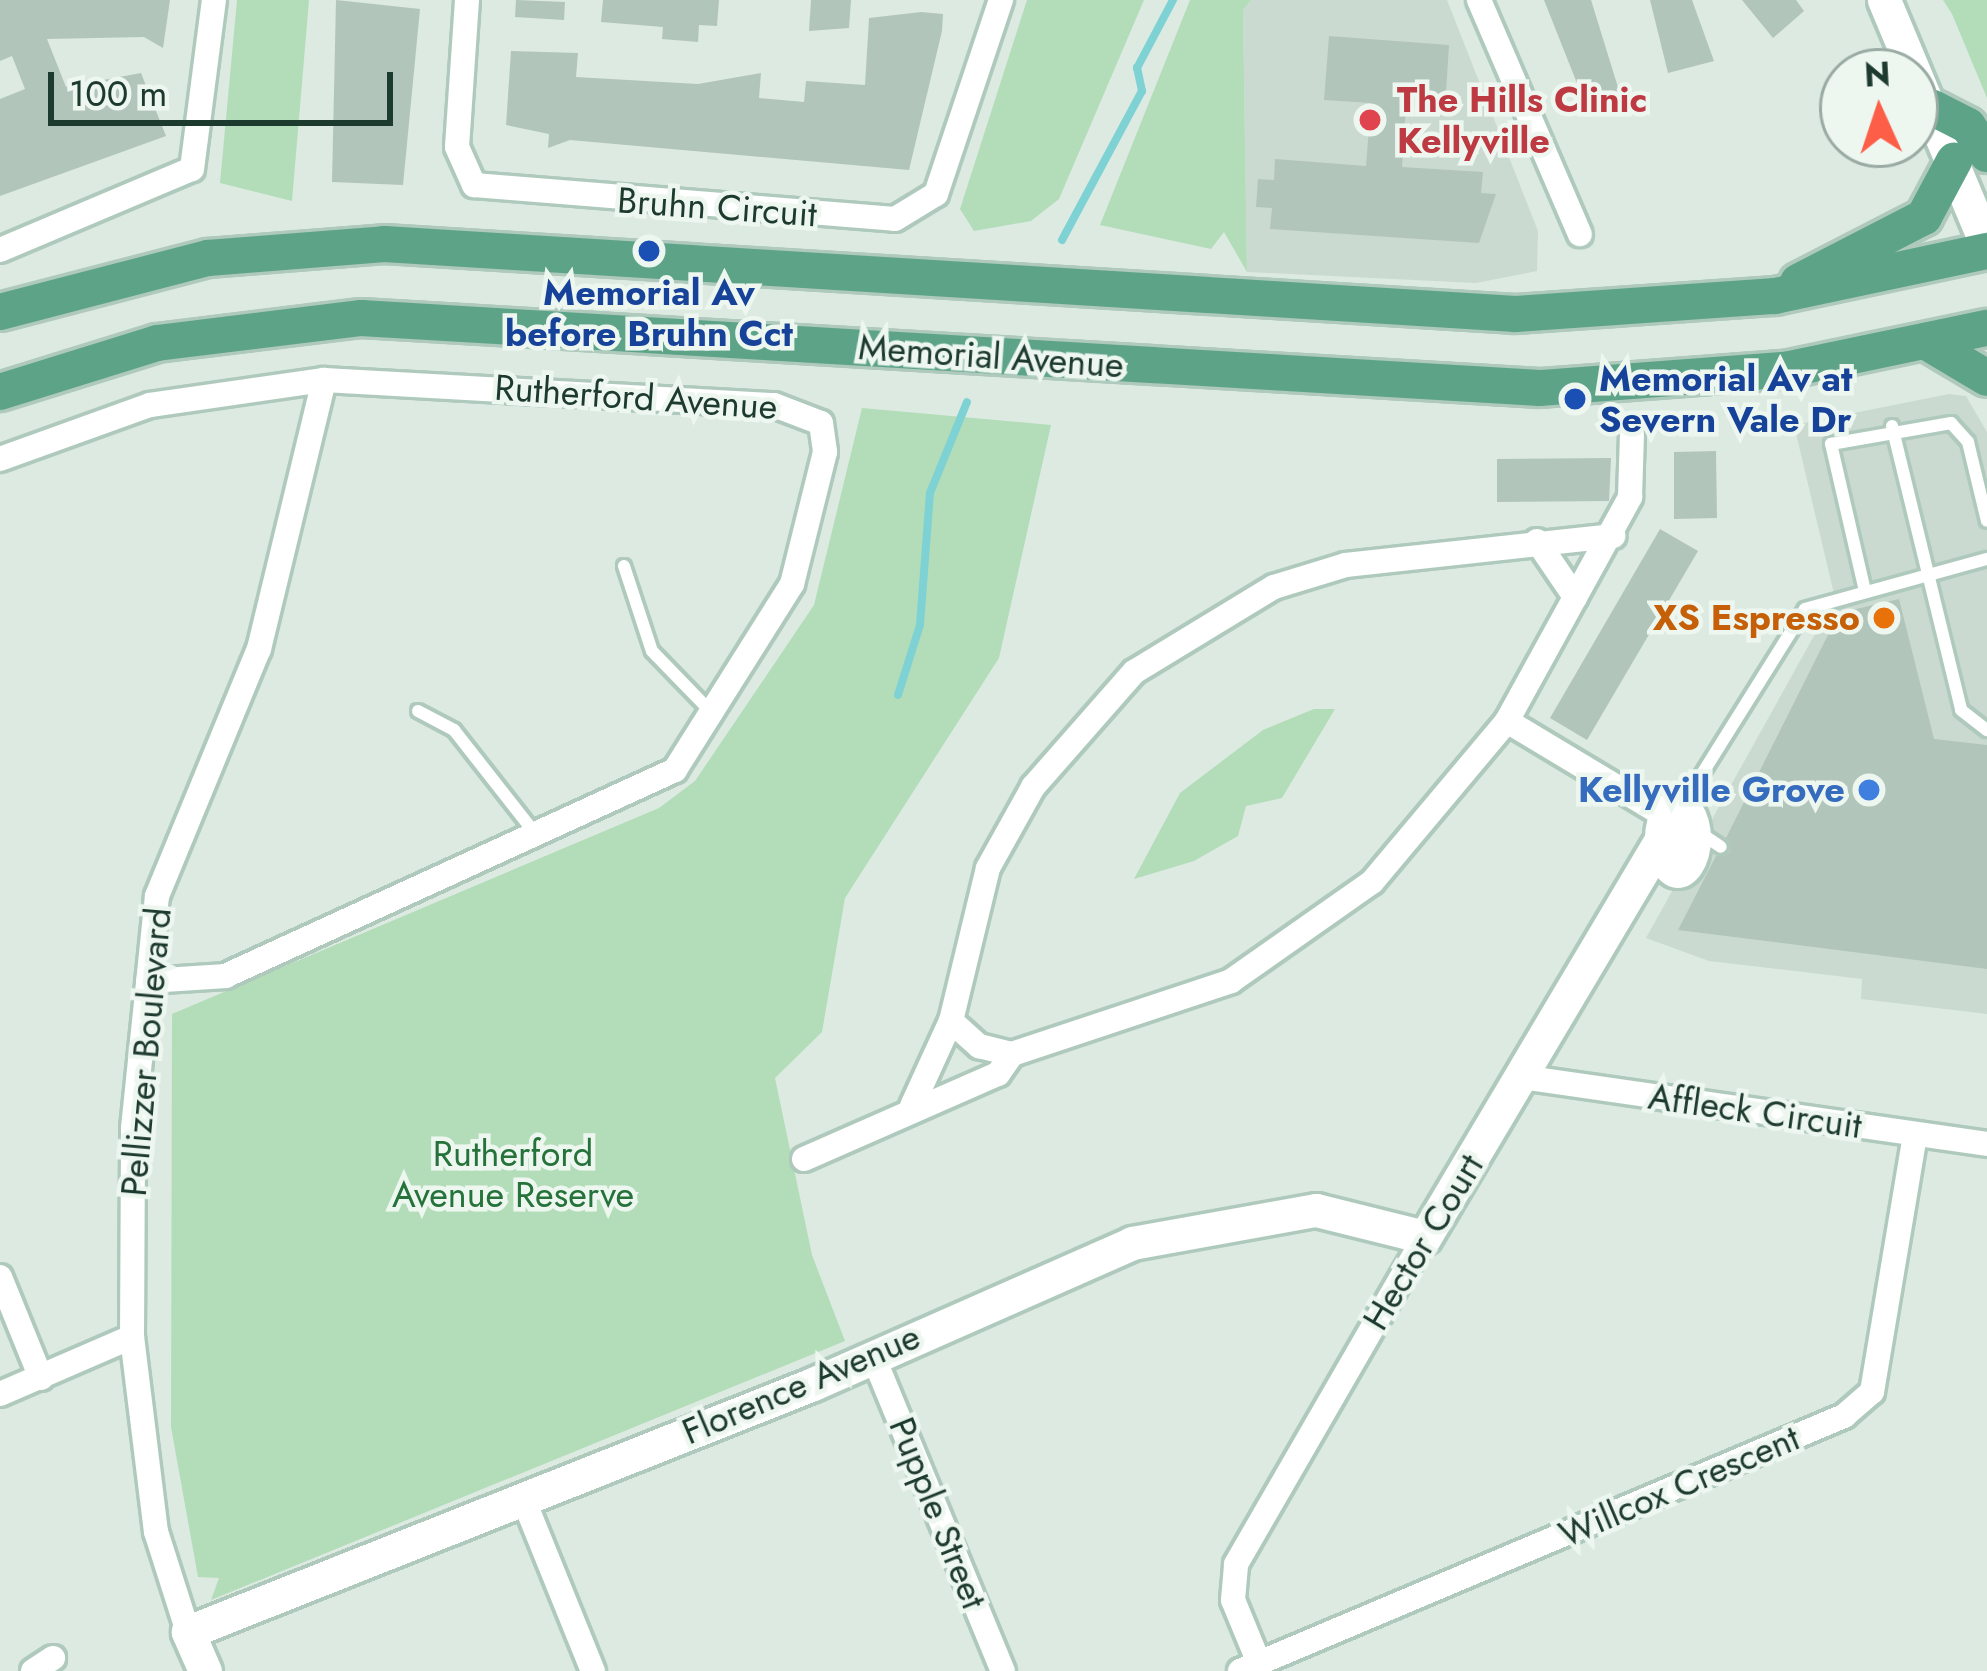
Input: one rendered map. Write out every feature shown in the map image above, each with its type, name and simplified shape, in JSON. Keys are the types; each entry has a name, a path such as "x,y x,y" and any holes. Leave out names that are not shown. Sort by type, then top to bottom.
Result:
{"main road":[{"path":"1774,296 1924,217 1971,158 1968,126 1939,111"},
{"name":"Memorial Avenue","path":"0,312 208,258 384,244 1473,314 1774,296 1987,249"},
{"name":"Memorial Avenue","path":"0,392 157,343 361,318 1540,388 1676,383 1930,344 1987,328"},
{"path":"1930,344 1987,379"}],"street":[{"path":"0,250 192,169 214,0"},
{"name":"Bruhn Circuit","path":"467,0 458,158 483,189 896,219 936,194 1001,0"},
{"path":"1479,0 1580,234"},
{"path":"1884,0 1906,48"},
{"path":"1971,158 1987,249"},
{"name":"Rutherford Avenue","path":"0,458 150,405 324,380 811,413 825,452 792,584 714,715 654,787 216,980 148,981"},
{"name":"Pellizzer Boulevard","path":"205,1671 155,1532 132,1337 148,981 157,896 259,650 324,380"},
{"path":"951,1021 979,1046 1012,1054 1168,1010 1289,948 1372,882 1508,721 1613,536 1630,497 1632,435"},
{"path":"912,1106 951,1021 971,912 1010,826 1078,727 1134,673 1274,586 1424,550 1613,536"},
{"path":"1537,541 1575,596"},
{"path":"1508,721 1675,819"},
{"name":"Hector Court","path":"1249,1667 1233,1600 1236,1564 1675,819"},
{"path":"804,1159 912,1106 998,1074 1012,1054"},
{"name":"Affleck Circuit","path":"1522,1077 1987,1144"},
{"name":"Willcox Crescent","path":"1249,1667 1844,1416 1872,1392 1915,1135"},
{"name":"Florence Avenue","path":"188,1632 873,1356 1168,1230 1316,1210 1425,1237"},
{"path":"0,1277 40,1378"},
{"path":"0,1394 132,1337"},
{"name":"Pupple Street","path":"873,1356 1003,1671"},
{"path":"523,1498 593,1671"}],"lane":[{"path":"1865,591 1829,457 1832,444 1930,419 1960,430 1987,520"},
{"path":"1892,426 1964,719 1987,730"},
{"name":"Hector Court","path":"1675,819 1805,609 1987,559"},
{"path":"624,566 652,651 714,715"},
{"path":"418,711 454,730 538,837"},
{"path":"1675,819 1721,847"}],"shaded area":[{"name":"The Hills Clinic Kellyville","path":"1251,0 1447,0 1538,231 1537,271 1476,283 1247,272 1243,10"},
{"path":"1949,394 1966,396 1987,432 1987,1014 1861,999 1862,979 1709,961 1646,938 1835,598 1794,425"}],"green space":[{"path":"237,0 309,0 292,201 220,183"},
{"path":"1027,0 1144,0 1059,199 1031,221 974,231 960,209"},
{"path":"1190,0 1251,0 1243,10 1247,272 1224,232 1211,249 1100,225"},
{"path":"1943,0 1987,0 1987,98 1952,14"},
{"name":"Rutherford Avenue Reserve","path":"862,408 1051,425 999,658 845,898 822,1032 775,1078 812,1255 845,1341 211,1600 219,1578 198,1577 171,1427 172,1014 659,808 695,781 814,605"},
{"path":"1314,709 1335,709 1282,798 1246,806 1238,836 1194,861 1134,879 1180,793 1263,730"}],"building":[{"path":"0,0 170,0 163,48 144,37 47,39 66,87 141,73 166,136 0,196 0,99 25,89 12,56 0,61"},
{"path":"336,0 420,9 403,185 332,182"},
{"path":"516,0 565,2 564,20 515,17"},
{"path":"603,0 719,0 717,26 699,25 698,42 662,39 663,27 601,22"},
{"path":"811,0 851,0 849,28 809,31"},
{"path":"1544,0 1591,0 1621,97 1584,101"},
{"path":"1650,0 1692,0 1714,61 1668,73"},
{"path":"1742,0 1796,0 1804,11 1773,38"},
{"path":"943,14 942,31 909,170 570,140 548,148 549,134 506,125 511,51 578,53 576,77 698,84 761,73 759,98 804,102 806,81 865,85 869,18"},
{"path":"1329,36 1449,45 1445,108 1406,106 1402,167 1483,172 1481,193 1496,194 1479,243 1270,229 1272,208 1256,207 1258,179 1274,180 1275,159 1366,166 1371,103 1324,100"},
{"path":"1716,451 1717,518 1674,519 1674,452"},
{"path":"1611,458 1609,501 1497,502 1497,459"},
{"path":"1660,529 1698,551 1587,740 1550,718"},
{"name":"Kellyville Grove","path":"1899,599 1934,739 1987,745 1987,969 1678,930 1716,856 1730,852 1726,838 1839,613"}],"waterway":[{"path":"1062,240 1142,91 1137,68 1173,0"},
{"path":"898,695 920,625 930,493 967,402"}],"place":[{"name":"The Hills Clinic Kellyville","path":"1370,120"},
{"name":"Memorial Av before Bruhn Cct","path":"649,251"},
{"name":"Memorial Av at Severn Vale Dr","path":"1575,399"},
{"name":"XS Espresso","path":"1884,618"},
{"name":"Kellyville Grove","path":"1869,790"}]}
